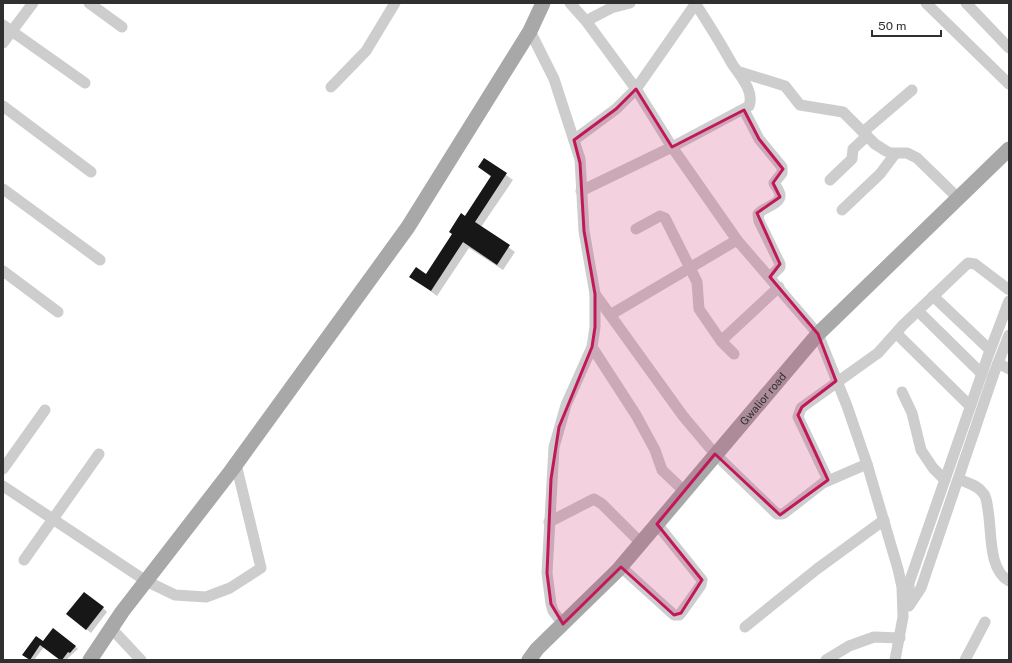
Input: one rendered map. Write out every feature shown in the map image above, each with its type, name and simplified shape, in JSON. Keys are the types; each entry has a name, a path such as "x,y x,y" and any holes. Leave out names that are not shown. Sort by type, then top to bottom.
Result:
{"main road":[{"path":"90,660 111,628 236,464 408,227 530,31 543,3"},
{"name":"Gwalior road","path":"529,660 537,649 620,567 818,334 1009,149"}],"street":[{"path":"3,44 8,28 33,3"},
{"path":"89,3 122,27"},
{"path":"331,87 366,51 394,3"},
{"path":"570,3 586,21 636,89 672,147 737,240 818,334 867,464 900,581 903,617 895,660"},
{"path":"586,21 611,8 630,3"},
{"path":"574,140 616,109 636,89 695,3 718,37 732,63 740,72 750,96 749,106 672,147 581,191"},
{"path":"926,3 1009,84"},
{"path":"966,3 1009,48"},
{"path":"8,28 85,83"},
{"path":"530,31 554,79 580,163 584,231 595,294 595,327 592,347 572,392 556,440 548,522 547,573 554,611 562,624"},
{"path":"740,72 785,86 800,105 840,111 886,151 895,154 907,153 918,158 959,199"},
{"path":"830,180 852,159 854,155 853,150 865,134 912,90"},
{"path":"3,106 91,172"},
{"path":"744,110 759,139 780,163 783,169 774,183 780,197 775,203 758,214 759,221 780,264 780,267 770,278"},
{"path":"842,210 880,174 895,154"},
{"path":"3,189 100,260"},
{"path":"636,229 660,216 664,216 691,267 697,282 699,309 721,341 734,354"},
{"path":"610,315 737,240"},
{"path":"828,480 798,414 802,406 836,381 867,362 933,296 970,263 1009,290"},
{"path":"3,271 58,312"},
{"path":"721,341 779,287"},
{"path":"595,294 670,398 715,454 780,515 828,480 867,464"},
{"path":"933,296 990,350"},
{"path":"909,606 909,583 970,406 1009,301"},
{"path":"918,311 982,374"},
{"path":"896,333 970,406"},
{"path":"903,617 921,588 998,363 1009,336"},
{"path":"592,347 636,415 655,450 662,470 684,491"},
{"path":"998,363 1009,369"},
{"path":"902,392 912,413 921,450 933,468 945,480"},
{"path":"3,469 45,410"},
{"path":"24,560 99,454"},
{"path":"3,486 146,581 175,595 206,597 230,588 260,570 261,566 236,464"},
{"path":"959,479 977,487 985,494 991,527 995,564 998,572 1009,582"},
{"path":"548,522 594,499 602,504 641,543"},
{"path":"746,627 817,569 884,520"},
{"path":"620,567 674,615 679,615 682,613 702,586 702,580 657,524"},
{"path":"965,660 985,622"},
{"path":"111,628 141,660"},
{"path":"826,660 849,646 874,637 900,638"}],"highlighted area":[{"path":"636,89 672,147 744,110 759,139 783,169 773,183 780,197 757,213 780,264 770,277 818,334 836,381 802,407 798,415 828,480 780,515 715,454 657,524 702,580 681,613 674,615 621,567 563,624 551,604 547,573 551,479 559,427 592,347 595,327 595,294 584,231 580,163 574,140 616,109"}],"building":[{"path":"484,158 507,173 475,222 510,245 497,265 463,242 431,291 409,277 416,267 426,274 452,234 449,232 461,213 465,216 491,176 478,167"},
{"path":"84,592 104,607 86,630 66,614"},
{"path":"53,628 76,646 70,653 68,652 62,660 40,645 30,660 22,655 36,636 43,641"}]}
